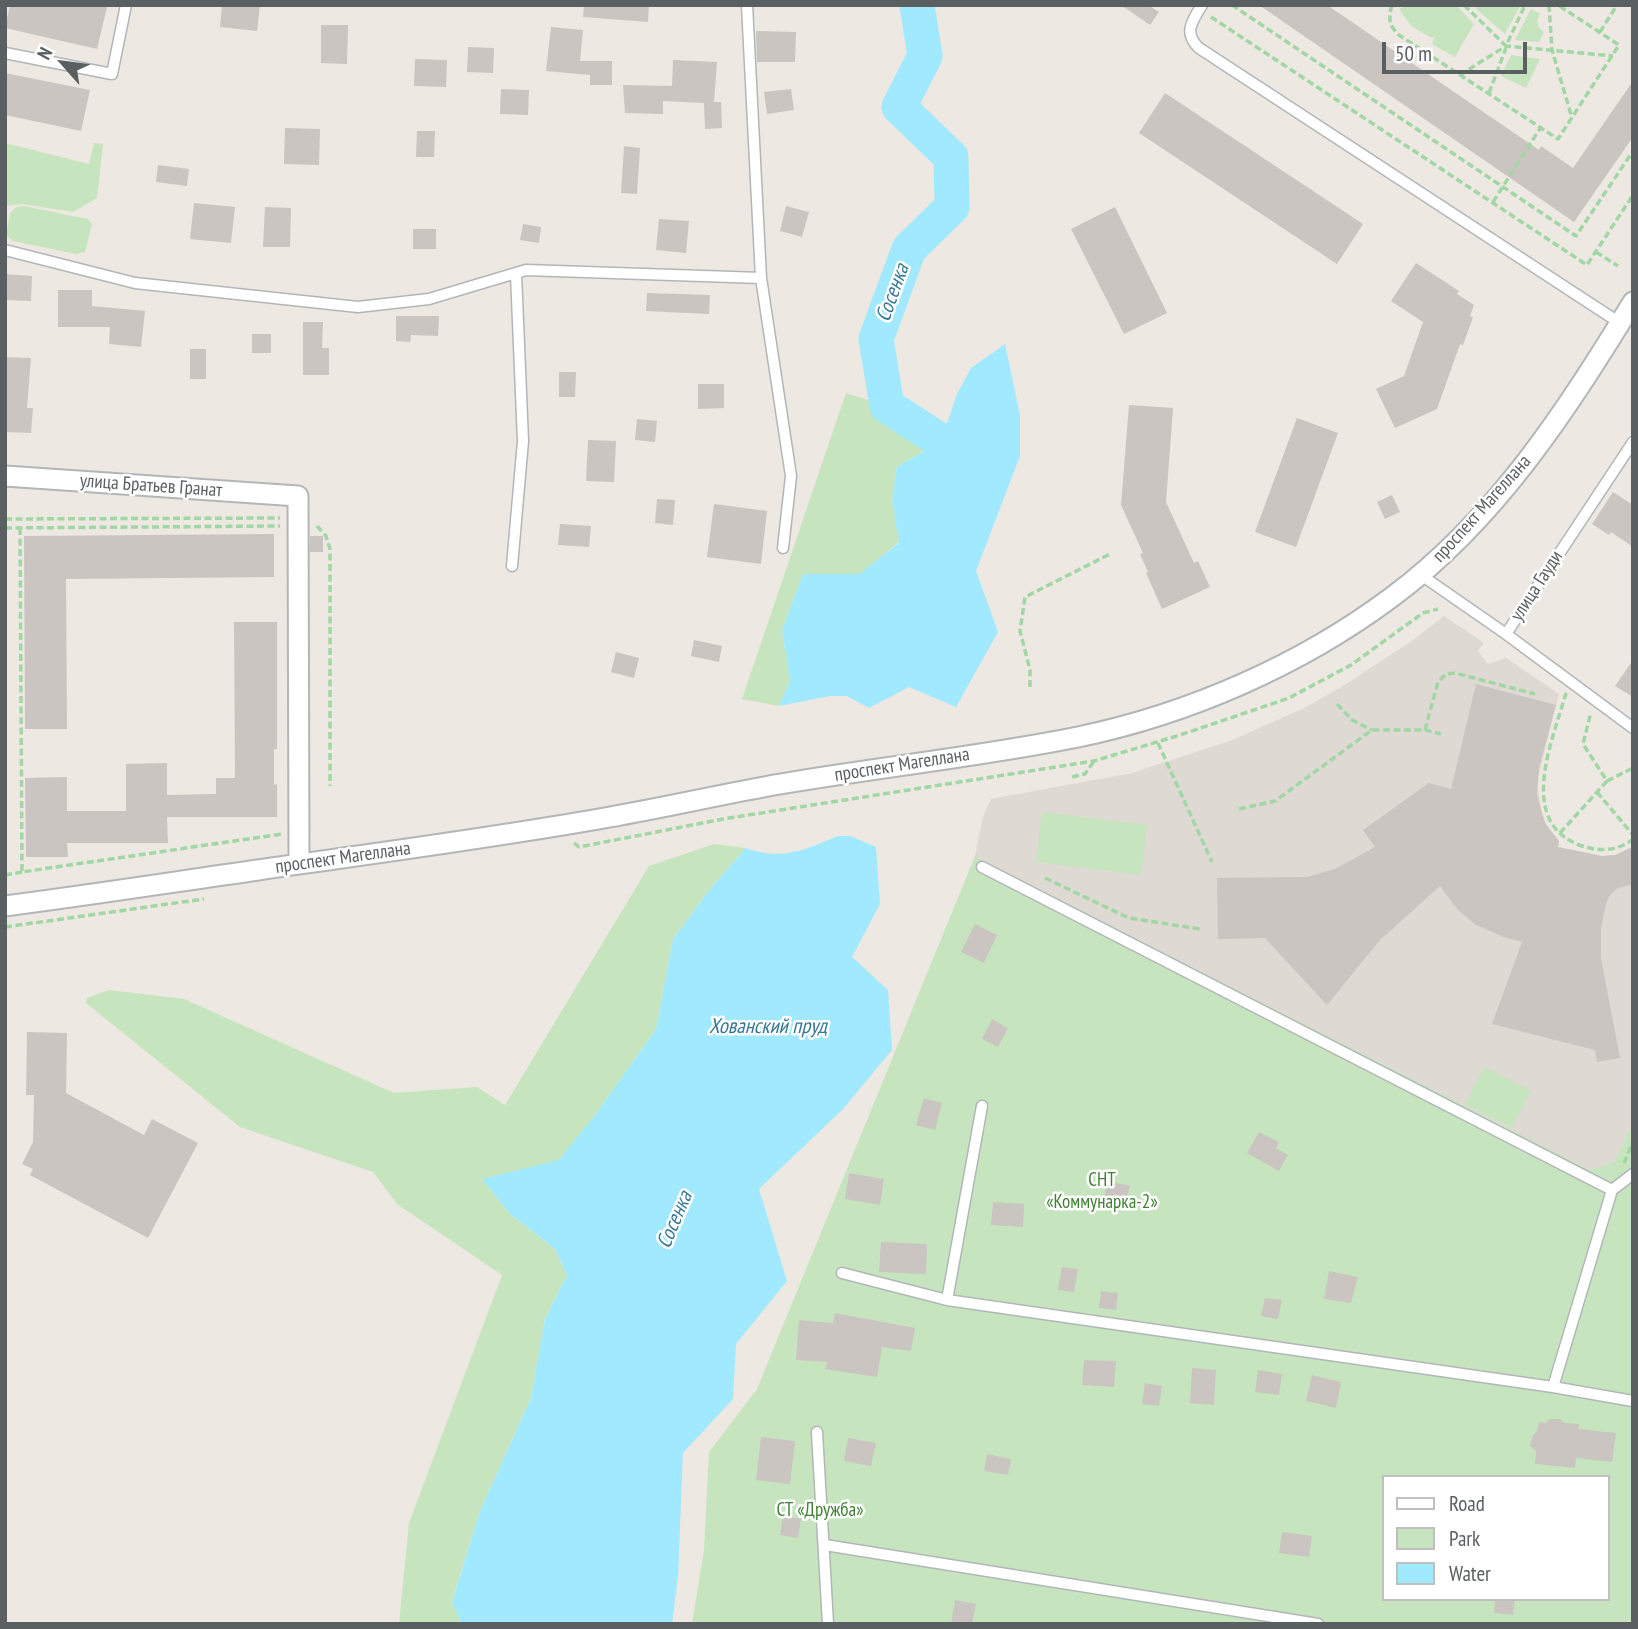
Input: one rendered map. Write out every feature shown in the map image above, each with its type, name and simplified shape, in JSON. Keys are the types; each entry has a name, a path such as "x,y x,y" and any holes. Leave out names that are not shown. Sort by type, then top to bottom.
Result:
{"street":[{"name":"проспект Магеллана","path":"5,906 444,845 611,817 779,784 1077,737 1123,726 1214,695 1310,650 1390,599 1464,536 1522,468 1626,328 1633,302"},
{"name":"улица Братьев Гранат","path":"5,476 298,496 297,522"},
{"path":"297,522 299,864"}],"lane":[{"path":"5,53 112,74 125,5"},
{"path":"747,5 761,278 791,476 783,548"},
{"path":"1201,7 1190,24 1189,34 1192,42 1199,48 1626,328"},
{"path":"5,250 135,283 358,307 429,299 526,270 761,278"},
{"path":"512,566 523,441 516,274"},
{"name":"улица Гауди","path":"1633,442 1506,634 1633,728"},
{"path":"1421,575 1506,634"},
{"path":"982,867 1612,1190"},
{"path":"947,1300 982,1106"},
{"path":"1553,1387 1612,1190 1633,1174"},
{"path":"842,1273 947,1300 1553,1387 1633,1401"},
{"path":"817,1432 828,1624"},
{"path":"825,1545 1318,1624"}],"path":[{"path":"1232,5 1576,236 1633,151"},
{"path":"1356,5 1391,5 1389,15 1394,30 1558,139 1619,45 1558,5"},
{"path":"1464,5 1506,46"},
{"path":"1489,93 1525,5"},
{"path":"1549,5 1552,50 1572,118"},
{"path":"1600,32 1617,5"},
{"path":"1201,7 1587,265 1633,195"},
{"path":"1460,75 1506,46 1612,56"},
{"path":"1492,202 1541,127"},
{"path":"1596,251 1618,267"},
{"path":"5,519 310,522 319,528 326,536 330,549 330,786"},
{"path":"5,528 297,522"},
{"path":"20,527 22,872"},
{"path":"1030,688 1030,670 1020,631 1025,597 1110,554"},
{"path":"1072,777 1085,774 1094,761 1158,743 1289,698 1351,664 1423,613 1438,609"},
{"path":"1424,730 1438,682 1446,674 1460,674 1535,694"},
{"path":"1569,681 1546,765 1542,788 1545,808 1560,833 1576,844 1594,850 1614,849 1633,837 1597,792"},
{"path":"1594,700 1583,744 1607,781"},
{"path":"1337,704 1352,720 1372,730 1424,730 1441,734"},
{"path":"1239,809 1275,801 1372,730"},
{"path":"1158,743 1212,862"},
{"path":"1560,833 1607,781 1633,768"},
{"path":"5,875 299,831"},
{"path":"1045,878 1129,918 1200,929"}],"shaded area":[{"path":"1444,616 1484,643 1478,651 1488,664 1506,658 1559,694 1537,782 1542,815 1559,841 1558,847 1602,856 1615,855 1633,846 1633,1123 1614,1162 1590,1171 975,856 983,817 991,799 1132,773 1232,740 1302,709 1340,688"}],"green space":[{"path":"1408,5 1456,5 1474,24 1455,57 1432,44 1435,37 1432,38 1411,26 1399,9"},
{"path":"1478,5 1520,6 1505,34 1476,9"},
{"path":"1531,9 1540,14 1538,24 1544,32 1539,42 1515,40"},
{"path":"1511,55 1540,59 1526,88 1501,76"},
{"path":"5,143 89,164 94,143 103,144 97,198 73,212 23,204 5,206"},
{"path":"24,206 88,219 92,224 85,252 76,254 13,241 6,235 10,213 16,207"},
{"path":"846,393 887,406 941,441 897,467 892,499 899,542 859,575 803,574 782,630 790,681 779,706 742,699"},
{"path":"1042,812 1147,825 1141,875 1036,862"},
{"path":"714,844 746,848 710,889 673,939 656,1029 559,1161 482,1179 510,1214 555,1249 567,1275 545,1319 531,1398 480,1511 452,1601 462,1624 399,1624 409,1523 502,1275 397,1204 373,1172 240,1127 86,1003 87,998 109,990 184,999 394,1093 477,1087 505,1105 649,866"},
{"name":"СНТ «Коммунарка-2»","path":"975,856 1590,1170 1614,1162 1633,1122 1633,1624 692,1624 704,1550 709,1452 757,1389"},
{"path":"1484,1067 1531,1091 1512,1128 1465,1104"}],"water":[{"path":"1005,344 1020,415 1020,456 976,571 998,632 956,707 909,687 869,708 847,696 830,696 779,706 790,681 782,630 803,574 859,574 899,543 892,499 897,467 941,441 957,394 971,368"},
{"name":"Хованский пруд","path":"838,836 850,836 876,847 880,904 852,957 888,990 892,1050 843,1109 759,1189 787,1281 736,1344 733,1399 683,1453 678,1576 672,1624 462,1624 452,1602 480,1511 531,1398 545,1319 567,1275 555,1249 510,1214 482,1179 559,1160 598,1111 656,1029 673,939 710,889 746,848 782,854"}],"building":[{"path":"10,5 107,7 97,49 5,28"},
{"path":"222,5 260,5 257,31 220,27"},
{"path":"584,5 649,5 648,22 583,17"},
{"path":"1121,5 1148,5 1159,12 1150,25"},
{"path":"1259,5 1327,5 1539,150 1541,146 1573,168 1633,81 1633,137 1574,222"},
{"path":"321,25 348,25 347,64 321,63"},
{"path":"551,27 583,30 580,61 612,61 612,85 590,85 590,75 546,71"},
{"path":"756,31 796,32 795,62 757,62"},
{"path":"468,47 494,48 493,73 467,72"},
{"path":"415,59 447,60 446,87 414,86"},
{"path":"673,60 717,62 714,102 721,102 722,128 705,129 704,103 663,101 663,114 625,113 623,85 672,86"},
{"path":"5,73 90,90 81,131 5,115"},
{"path":"501,89 529,90 528,115 500,114"},
{"path":"791,89 794,110 767,114 764,92"},
{"path":"1165,93 1363,224 1337,264 1139,133"},
{"path":"285,128 320,129 319,165 284,164"},
{"path":"417,131 435,131 434,157 416,157"},
{"path":"624,146 640,148 637,194 621,193"},
{"path":"158,165 189,169 187,186 156,182"},
{"path":"194,203 235,207 231,243 190,239"},
{"path":"786,206 809,212 802,237 780,231"},
{"path":"265,207 291,208 290,247 263,247"},
{"path":"1115,207 1167,313 1124,334 1071,229"},
{"path":"659,219 689,221 686,253 656,250"},
{"path":"523,224 541,227 539,243 520,240"},
{"path":"413,229 436,229 436,249 413,249"},
{"path":"1416,263 1459,291 1457,294 1474,305 1470,316 1473,317 1463,345 1460,344 1437,409 1395,428 1376,389 1404,376 1423,322 1391,301"},
{"path":"5,274 32,276 31,301 5,300"},
{"path":"58,290 92,290 92,306 145,311 141,347 109,344 110,327 58,327"},
{"path":"647,293 710,295 709,314 646,311"},
{"path":"396,316 439,316 438,336 411,335 410,342 396,341"},
{"path":"303,322 323,322 322,348 329,348 329,375 303,375"},
{"path":"252,334 271,334 271,353 252,353"},
{"path":"190,349 206,349 206,379 190,379"},
{"path":"5,357 31,358 27,408 33,408 31,433 5,432"},
{"path":"559,372 576,372 575,397 559,397"},
{"path":"698,384 724,384 724,408 698,409"},
{"path":"1129,405 1173,408 1166,502 1194,563 1198,561 1210,587 1162,609 1146,573 1148,572 1140,554 1143,553 1121,505"},
{"path":"1297,418 1338,433 1296,547 1255,532"},
{"path":"637,419 657,421 655,442 635,440"},
{"path":"588,440 616,441 614,482 586,481"},
{"path":"1613,492 1633,505 1633,547 1611,532 1609,535 1592,524"},
{"path":"1392,495 1400,512 1385,519 1377,502"},
{"path":"657,499 675,500 673,525 655,523"},
{"path":"714,504 767,511 761,564 707,557"},
{"path":"560,524 591,526 589,547 558,545"},
{"path":"274,534 274,577 66,579 67,729 25,729 24,536"},
{"path":"310,536 323,536 323,552 310,552"},
{"path":"234,622 277,622 277,749 274,749 274,785 277,784 277,817 167,817 168,843 67,843 68,857 26,857 25,778 67,777 67,811 126,811 126,764 167,763 167,795 216,794 216,778 235,778"},
{"path":"694,640 722,646 719,662 691,656"},
{"path":"616,652 639,658 634,678 611,672"},
{"path":"1633,660 1633,697 1615,686"},
{"path":"1476,684 1556,705 1539,768 1537,795 1545,823 1559,841 1558,847 1602,856 1615,855 1633,847 1633,884 1618,888 1610,895 1601,928 1601,958 1620,1058 1597,1062 1595,1050 1492,1024 1522,942 1476,925 1458,910 1440,886 1380,940 1327,1005 1265,938 1218,939 1217,878 1307,877 1335,869 1375,847 1363,830 1429,783 1451,789"},
{"path":"975,924 997,935 984,963 961,952"},
{"path":"992,1019 1008,1028 998,1047 982,1039"},
{"path":"27,1032 67,1033 66,1093 144,1135 152,1119 198,1143 148,1238 30,1175 33,1169 22,1164 33,1142 34,1095 26,1095"},
{"path":"924,1098 942,1103 935,1130 916,1125"},
{"path":"1259,1132 1279,1142 1276,1148 1288,1155 1279,1171 1247,1153"},
{"path":"849,1173 884,1179 880,1205 845,1199"},
{"path":"1107,1181 1130,1186 1125,1207 1103,1203"},
{"path":"993,1202 1024,1204 1023,1227 991,1225"},
{"path":"881,1242 927,1244 926,1274 879,1272"},
{"path":"1062,1267 1078,1269 1074,1292 1058,1290"},
{"path":"1329,1271 1358,1277 1351,1303 1324,1299"},
{"path":"1101,1291 1118,1293 1116,1310 1099,1308"},
{"path":"1265,1298 1282,1300 1278,1319 1261,1316"},
{"path":"835,1313 915,1328 911,1351 882,1347 877,1377 825,1369 827,1362 796,1360 799,1320 833,1323"},
{"path":"1084,1360 1116,1361 1114,1387 1082,1385"},
{"path":"1192,1368 1216,1370 1214,1405 1190,1403"},
{"path":"1258,1370 1282,1374 1279,1395 1255,1392"},
{"path":"1312,1375 1341,1382 1336,1408 1306,1401"},
{"path":"1145,1383 1162,1386 1159,1406 1142,1404"},
{"path":"1549,1419 1579,1424 1578,1429 1616,1433 1612,1462 1576,1458 1575,1468 1535,1464 1536,1451 1530,1446 1533,1435 1539,1422 1546,1423"},
{"path":"761,1437 795,1441 790,1484 756,1480"},
{"path":"848,1438 876,1443 871,1466 844,1461"},
{"path":"987,1454 1011,1459 1008,1475 984,1471"},
{"path":"783,1516 801,1519 798,1538 780,1535"},
{"path":"1282,1532 1312,1536 1309,1557 1279,1553"},
{"path":"955,1600 976,1604 972,1624 951,1624"},
{"path":"1495,1601 1515,1601 1513,1615 1494,1613"}],"waterway":[{"name":"Сосенка","path":"917,5 925,56 899,107 951,157 952,207 909,249 876,339 887,406 941,441 943,487"}],"park label":[{"name":"СТ «Дружба»","path":"820,1511"}]}
